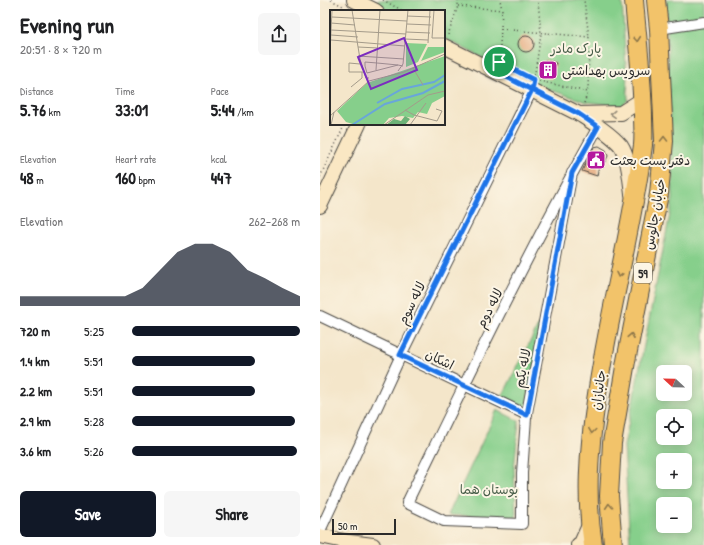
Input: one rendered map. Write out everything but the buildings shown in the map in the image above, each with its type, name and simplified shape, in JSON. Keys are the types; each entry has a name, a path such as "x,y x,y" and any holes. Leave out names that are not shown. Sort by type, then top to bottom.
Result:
{"highway":[{"name":"خیابان چالوس","path":"626,237 634,203 643,143 643,99 634,0"},
{"name":"خیابان چالوس","path":"613,545 609,496 612,443 626,361 659,194 663,156 664,141 659,30 656,0"},
{"name":"جانبازان","path":"593,545 590,523 589,496 591,441 602,358 626,237"},
{"path":"602,358 626,361"}],"street":[{"path":"349,4 372,10"},
{"path":"659,30 704,22"},
{"path":"446,41 499,65 598,127 621,147 628,164 634,203"},
{"name":"لاله سوم","path":"320,531 400,355 533,85"},
{"path":"579,114 621,114 643,99"},
{"path":"320,206 359,125"},
{"name":"لاله دوم","path":"407,503 464,385 572,173 598,127"},
{"name":"لاله یکم","path":"407,503 444,521 522,524 522,473 527,415 572,173"},
{"name":"اشکان","path":"320,316 527,415"},
{"path":"578,545 590,523"},
{"path":"320,536 373,545"}],"path":[{"path":"331,0 349,4"},
{"path":"383,0 401,10"},
{"path":"446,41 458,6 458,0"},
{"path":"499,65 502,10 500,0"},
{"path":"533,85 541,34 538,0"},
{"path":"533,85 588,92 589,37 584,0"},
{"path":"458,6 502,10"},
{"path":"501,29 541,34 589,37"},
{"path":"493,58 499,65"},
{"path":"528,76 533,85"},
{"path":"320,177 345,125"}],"green space":[{"name":"پارک مادر","path":"378,0 622,0 628,100 622,106 587,102 535,85 445,39 445,10 388,10 376,4"},
{"path":"666,0 704,0 704,545 630,545 624,446 673,199"},
{"path":"546,310 526,408 502,397"},
{"name":"بوستان هما","path":"497,410 519,421 514,469 516,518 448,515"}],"place":[{"name":"سرویس بهداشتی","path":"548,70"},
{"name":"دفتر پست بعثت","path":"596,160"}],"route":[{"path":"499,62 497,72 532,90 400,355 527,415 572,173 598,127 579,114 532,90 534,80 499,62"}]}
